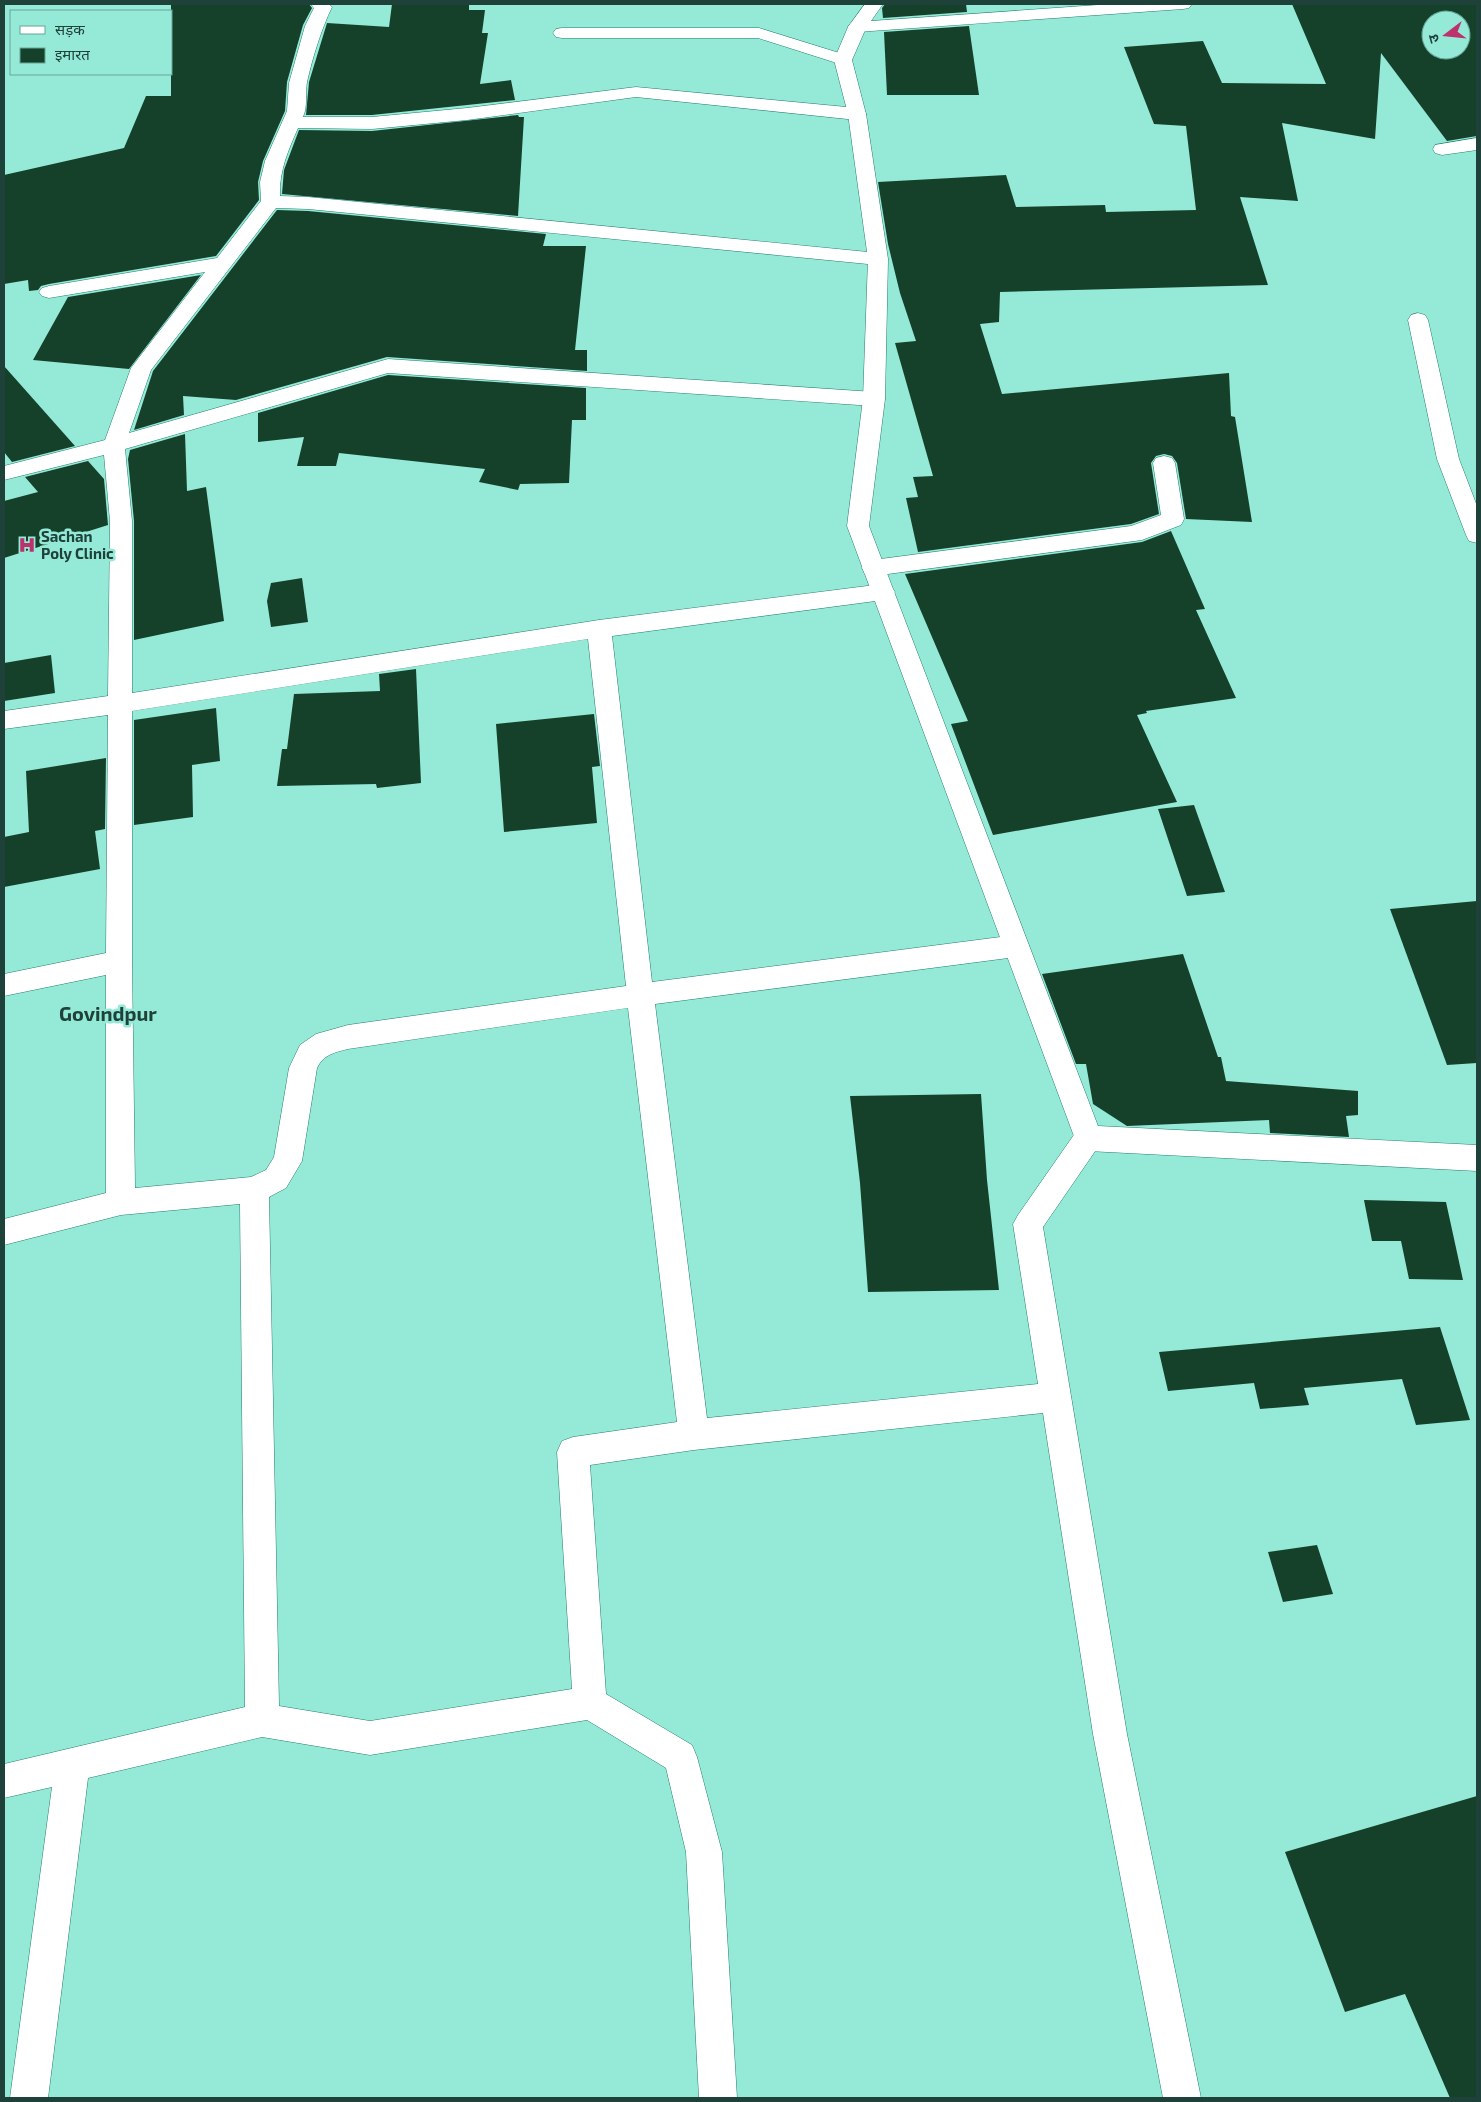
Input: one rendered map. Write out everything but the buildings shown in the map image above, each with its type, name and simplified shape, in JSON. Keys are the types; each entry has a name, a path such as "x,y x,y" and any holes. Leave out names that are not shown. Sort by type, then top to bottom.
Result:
{"street":[{"path":"120,1202 119,704 121,521 114,445 141,368 271,202 270,182 274,162 296,111 298,83 314,26 323,7 320,4"},
{"path":"874,4 857,27 843,60 857,114 878,259 874,399 858,526 1088,1138"},
{"path":"857,27 1183,4"},
{"path":"562,33 759,33 843,60"},
{"path":"290,122 372,122 467,114 636,92 857,114"},
{"path":"1442,149 1477,144"},
{"path":"271,202 308,203 878,259"},
{"path":"48,292 224,263"},
{"path":"1418,320 1448,459 1477,535"},
{"path":"4,473 114,445 388,366 874,399"},
{"path":"874,568 1134,534 1174,519 1164,463"},
{"path":"4,720 119,704 599,629 883,592"},
{"path":"599,629 640,995 694,1435"},
{"path":"4,1232 120,1202 254,1190 276,1179 288,1161 303,1068 310,1053 326,1042 348,1037 640,995 1016,946"},
{"path":"4,985 119,961"},
{"path":"1088,1138 1477,1158"},
{"path":"1088,1138 1028,1224 1110,1734 1182,2098"},
{"path":"254,1190 262,1720"},
{"path":"590,1702 573,1452 694,1435 1056,1397"},
{"path":"4,1781 262,1720 370,1738 590,1702 680,1757 704,1852 718,2098"},
{"path":"29,2098 72,1765"}],"place":[{"name":"Sachan Poly Clinic","path":"27,545"}],"district":[{"name":"Govindpur","path":"108,1013"}]}
